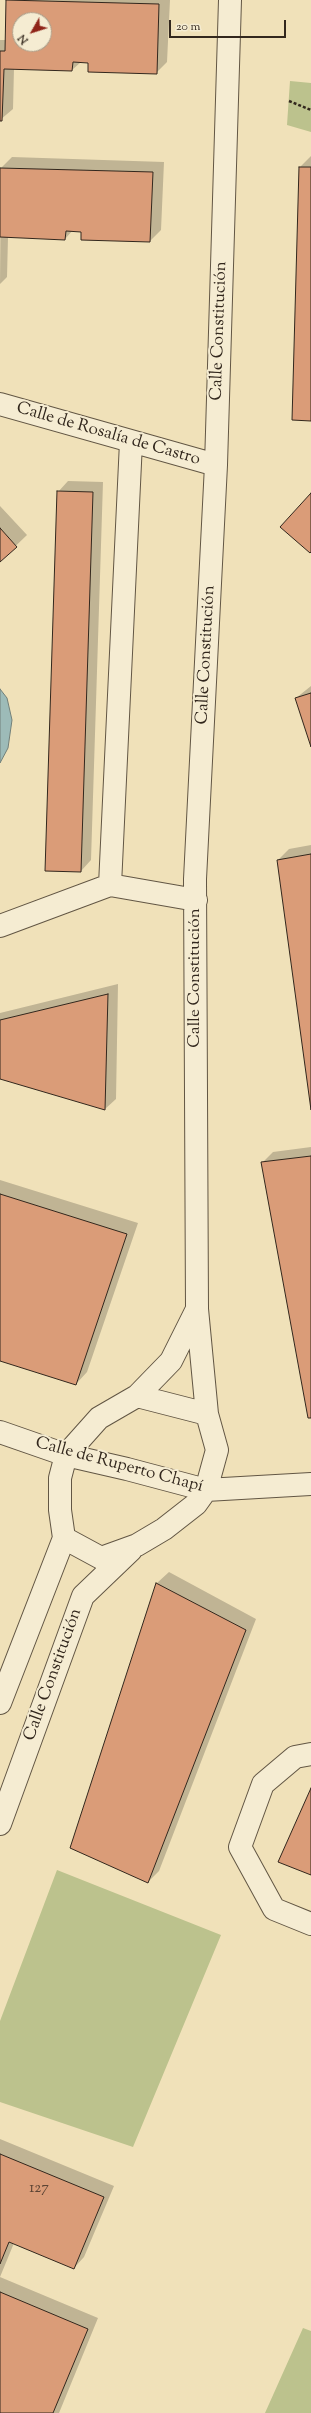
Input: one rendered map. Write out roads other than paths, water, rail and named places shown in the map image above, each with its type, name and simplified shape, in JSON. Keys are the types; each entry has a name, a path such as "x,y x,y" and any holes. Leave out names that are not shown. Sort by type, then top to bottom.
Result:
{"street":[{"name":"Calle Constitución","path":"64,1538 101,1558 137,1545 164,1529 196,1504 206,1490 217,1450 207,1414 197,1309 196,900 216,465 230,0"},
{"name":"Calle de Rosalía de Castro","path":"0,404 216,465"},
{"path":"110,885 131,442"},
{"path":"0,926 110,885 196,900"},
{"name":"Calle Constitución","path":"0,1703 64,1538 60,1510 60,1478 66,1455 99,1418 137,1396 171,1361 197,1309"},
{"path":"137,1396 207,1414"},
{"name":"Calle de Ruperto Chapí","path":"0,1432 66,1455 127,1469 206,1490 311,1484"},
{"name":"Calle Constitución","path":"0,1824 83,1596 137,1545"},
{"path":"311,1754 295,1757 263,1784 240,1848 274,1908 311,1924"}],"water":[{"path":"0,689 7,698 12,720 8,748 0,763"}]}
